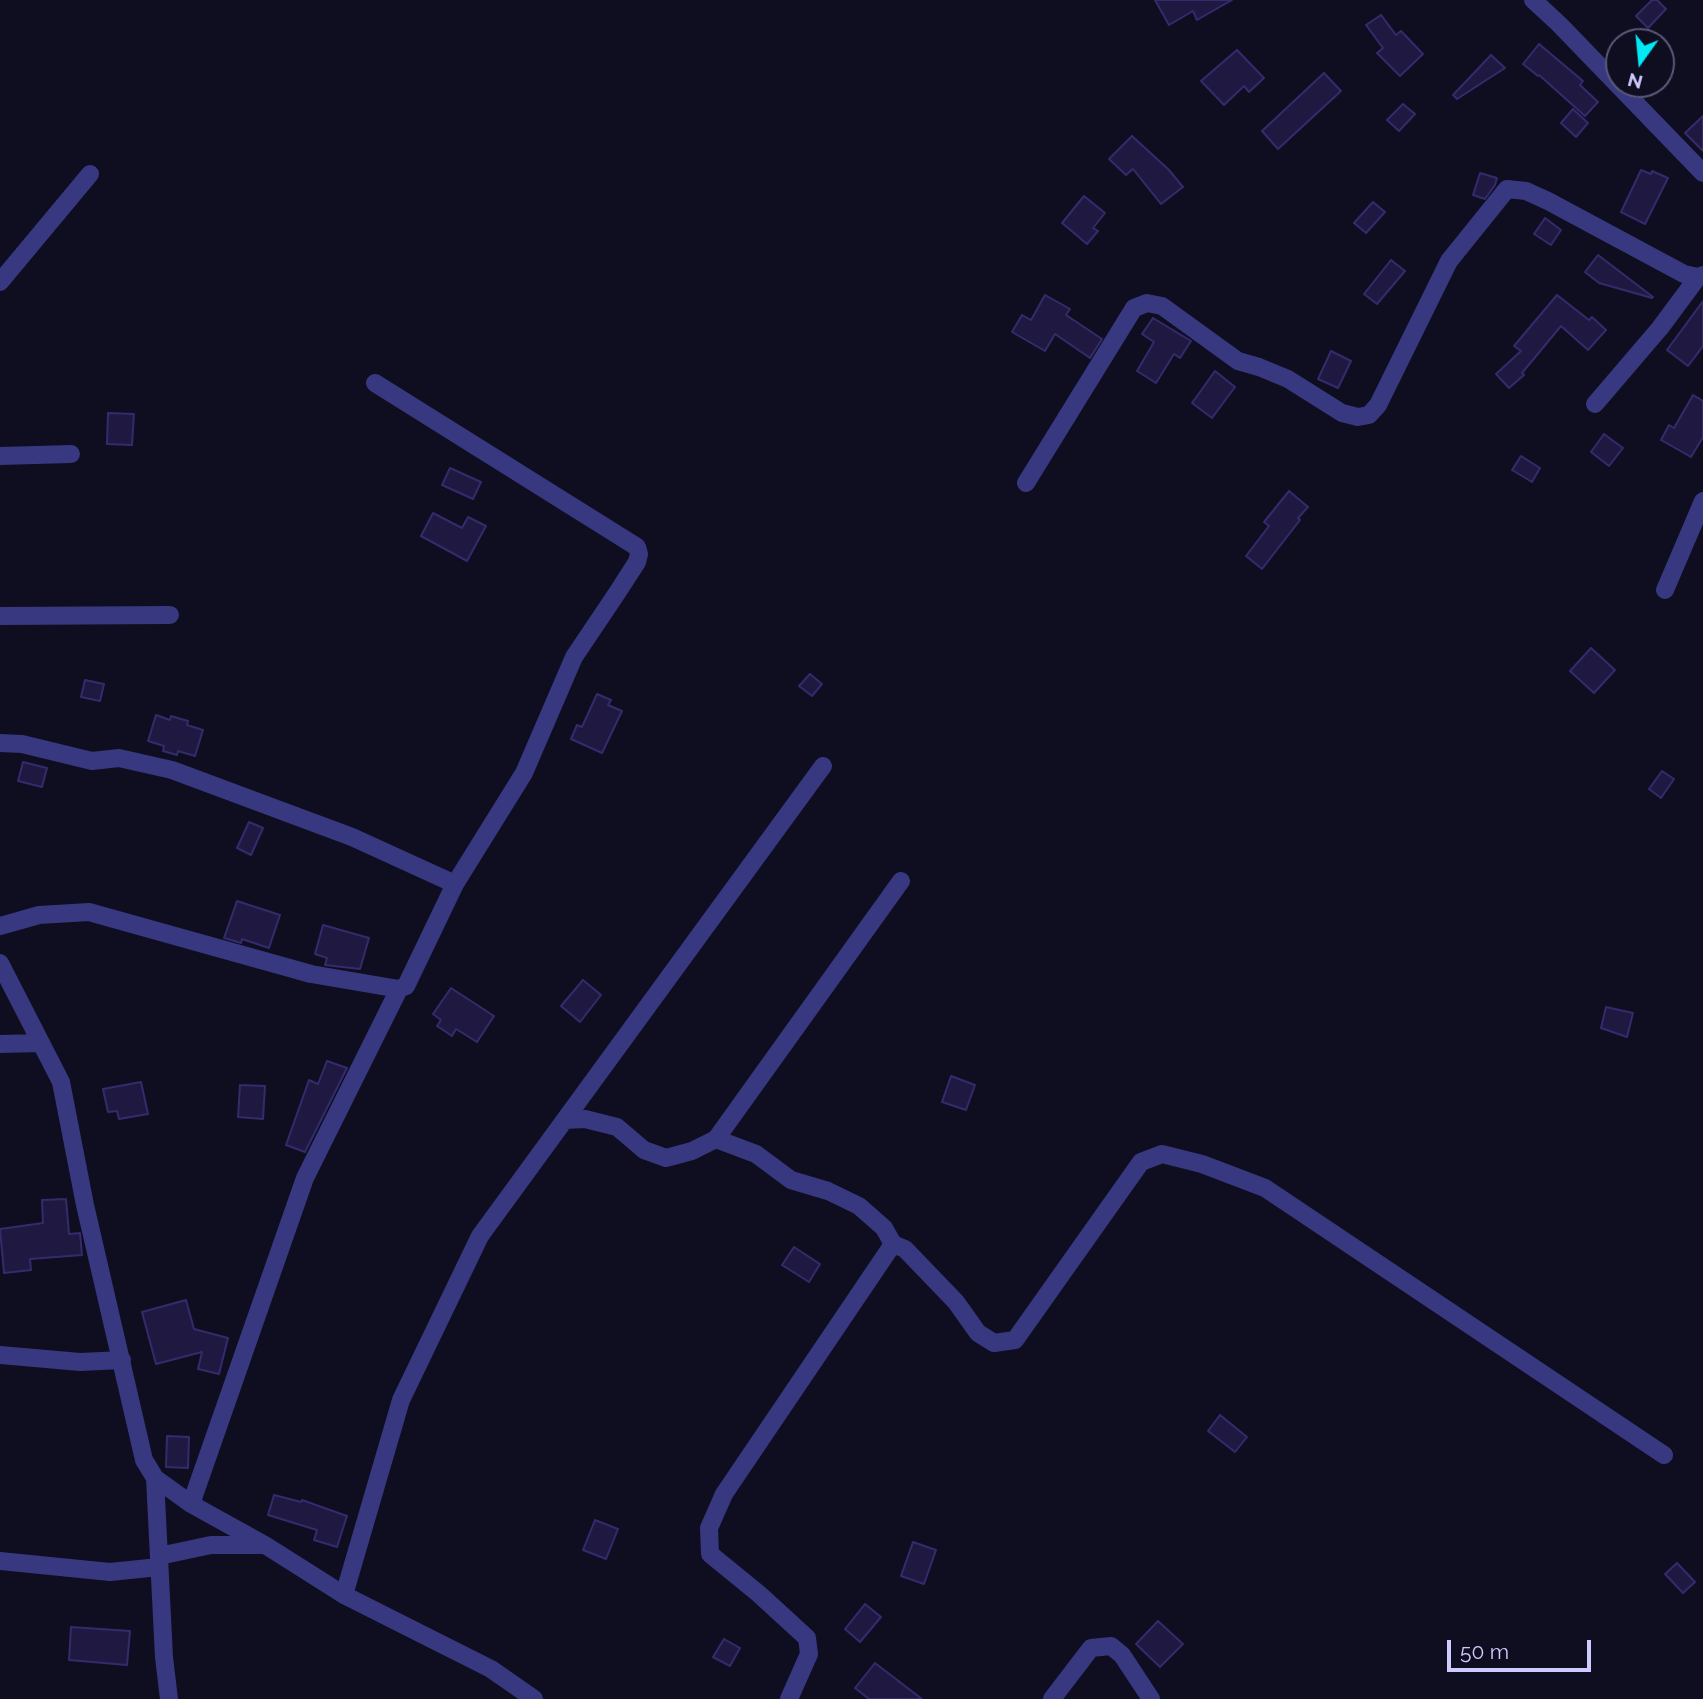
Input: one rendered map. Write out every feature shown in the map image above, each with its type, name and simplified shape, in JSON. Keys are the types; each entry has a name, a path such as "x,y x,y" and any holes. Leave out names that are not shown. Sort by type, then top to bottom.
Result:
{"street":[{"path":"1533,0 1703,173"},
{"path":"0,282 90,174"},
{"path":"1026,483 1134,309 1147,303 1162,306 1238,361 1259,366 1288,379 1342,413 1358,418 1369,415 1378,405 1449,261 1507,189 1526,191 1684,274 1701,276"},
{"path":"1595,404 1701,276"},
{"path":"0,926 39,915 89,912 311,974 399,989 406,986 455,884 524,773 574,657 639,554 637,547 375,383"},
{"path":"0,456 71,453"},
{"path":"1665,590 1703,501"},
{"path":"0,616 170,615"},
{"path":"0,743 22,744 92,761 119,758 172,770 352,837 455,884"},
{"path":"344,1595 401,1399 481,1236 823,766"},
{"path":"565,1120 585,1119 617,1127 644,1150 666,1158 692,1151 716,1139 901,881"},
{"path":"0,963 61,1082 85,1205 144,1460 155,1478 191,1504 265,1545 344,1595 491,1669 534,1699"},
{"path":"191,1504 305,1178 399,989"},
{"path":"0,1044 41,1043"},
{"path":"716,1139 756,1154 791,1180 828,1191 859,1206 884,1228 892,1244 905,1249 956,1302 978,1334 994,1343 1015,1340 1141,1162 1162,1154 1202,1164 1265,1188 1664,1455"},
{"path":"789,1699 809,1654 807,1638 759,1594 710,1555 709,1528 724,1494 892,1244"},
{"path":"0,1355 80,1362 122,1360"},
{"path":"155,1478 169,1699"},
{"path":"0,1561 110,1572 211,1545 265,1545"},
{"path":"1052,1699 1091,1647 1111,1646 1122,1655 1151,1699"}],"building":[{"path":"1155,0 1232,0 1197,20 1193,11 1169,25"},
{"path":"1652,0 1657,0 1666,9 1648,28 1636,16"},
{"path":"1381,15 1396,35 1401,31 1423,54 1400,76 1377,53 1383,48 1366,25"},
{"path":"1539,44 1583,81 1580,85 1598,102 1585,116 1523,64"},
{"path":"1237,50 1264,78 1249,92 1244,86 1224,105 1201,81"},
{"path":"1491,55 1505,68 1457,99 1453,95"},
{"path":"1324,73 1341,91 1278,149 1262,131"},
{"path":"1403,104 1415,114 1399,131 1387,120"},
{"path":"1573,109 1588,123 1576,137 1561,123"},
{"path":"1703,116 1703,151 1685,133"},
{"path":"1132,136 1169,170 1183,187 1161,204 1133,169 1126,175 1109,159"},
{"path":"1641,170 1651,174 1652,171 1668,178 1645,224 1621,212"},
{"path":"1480,173 1497,178 1485,199 1473,195"},
{"path":"1084,196 1105,213 1093,228 1098,231 1087,244 1062,223"},
{"path":"1373,202 1385,212 1366,233 1354,223"},
{"path":"1545,218 1561,230 1551,245 1534,234"},
{"path":"1598,255 1653,297 1599,283 1585,272"},
{"path":"1391,260 1405,271 1377,304 1364,294"},
{"path":"1045,295 1070,309 1066,315 1102,339 1090,358 1055,334 1045,351 1012,332 1022,315 1031,320"},
{"path":"1557,295 1589,320 1592,317 1606,330 1588,350 1561,326 1522,373 1524,375 1509,388 1496,374 1521,351 1514,346"},
{"path":"1703,301 1703,346 1688,366 1667,350"},
{"path":"1153,318 1191,341 1180,358 1174,354 1156,383 1137,371 1154,342 1142,334"},
{"path":"1331,351 1351,361 1338,388 1318,379"},
{"path":"1215,371 1235,387 1212,418 1192,403"},
{"path":"1693,395 1703,401 1703,437 1691,457 1661,440 1669,425 1674,428"},
{"path":"108,413 134,414 132,445 107,444"},
{"path":"1604,434 1623,448 1609,466 1591,452"},
{"path":"1521,456 1540,468 1532,482 1512,470"},
{"path":"450,468 481,482 473,499 442,485"},
{"path":"1289,491 1308,507 1262,569 1246,556 1269,526 1264,522"},
{"path":"433,513 462,528 468,517 486,526 467,561 421,536"},
{"path":"1591,648 1615,670 1594,693 1570,671"},
{"path":"810,674 822,684 812,696 799,686"},
{"path":"85,680 104,684 100,701 81,697"},
{"path":"597,694 611,700 608,705 622,711 602,753 571,739 577,725 582,727"},
{"path":"156,715 170,720 171,716 188,721 187,725 203,730 195,756 178,751 177,755 163,751 164,746 148,741"},
{"path":"23,762 47,768 42,787 18,781"},
{"path":"1662,771 1674,779 1661,798 1649,789"},
{"path":"249,822 263,828 251,855 237,848"},
{"path":"237,901 280,915 269,948 242,939 241,943 224,938"},
{"path":"323,925 369,938 360,969 325,965 327,958 315,954"},
{"path":"583,980 601,995 580,1022 561,1006"},
{"path":"451,988 494,1016 477,1042 456,1029 452,1036 437,1026 441,1020 433,1014"},
{"path":"1606,1007 1633,1013 1627,1037 1601,1028"},
{"path":"327,1061 347,1068 305,1152 286,1145 309,1080 318,1084"},
{"path":"951,1076 975,1085 966,1110 942,1102"},
{"path":"141,1082 148,1114 119,1119 117,1111 108,1112 103,1089"},
{"path":"240,1085 265,1086 263,1119 238,1117"},
{"path":"66,1199 69,1234 80,1233 82,1255 30,1259 31,1270 4,1273 0,1229 43,1223 42,1200"},
{"path":"794,1247 820,1264 809,1282 782,1265"},
{"path":"186,1300 194,1329 228,1338 219,1374 198,1369 202,1352 156,1364 142,1312"},
{"path":"1220,1415 1247,1437 1235,1452 1208,1431"},
{"path":"167,1436 189,1437 188,1468 166,1467"},
{"path":"274,1495 301,1502 302,1500 347,1516 337,1547 314,1540 317,1530 268,1515"},
{"path":"595,1520 618,1529 606,1559 583,1550"},
{"path":"913,1542 936,1550 924,1584 901,1576"},
{"path":"1677,1563 1695,1582 1683,1593 1665,1574"},
{"path":"865,1604 881,1617 860,1642 845,1629"},
{"path":"1158,1621 1183,1644 1160,1667 1136,1644"},
{"path":"71,1627 130,1631 127,1665 69,1660"},
{"path":"724,1639 740,1648 730,1666 713,1657"},
{"path":"875,1663 922,1699 869,1699 855,1688"}]}
